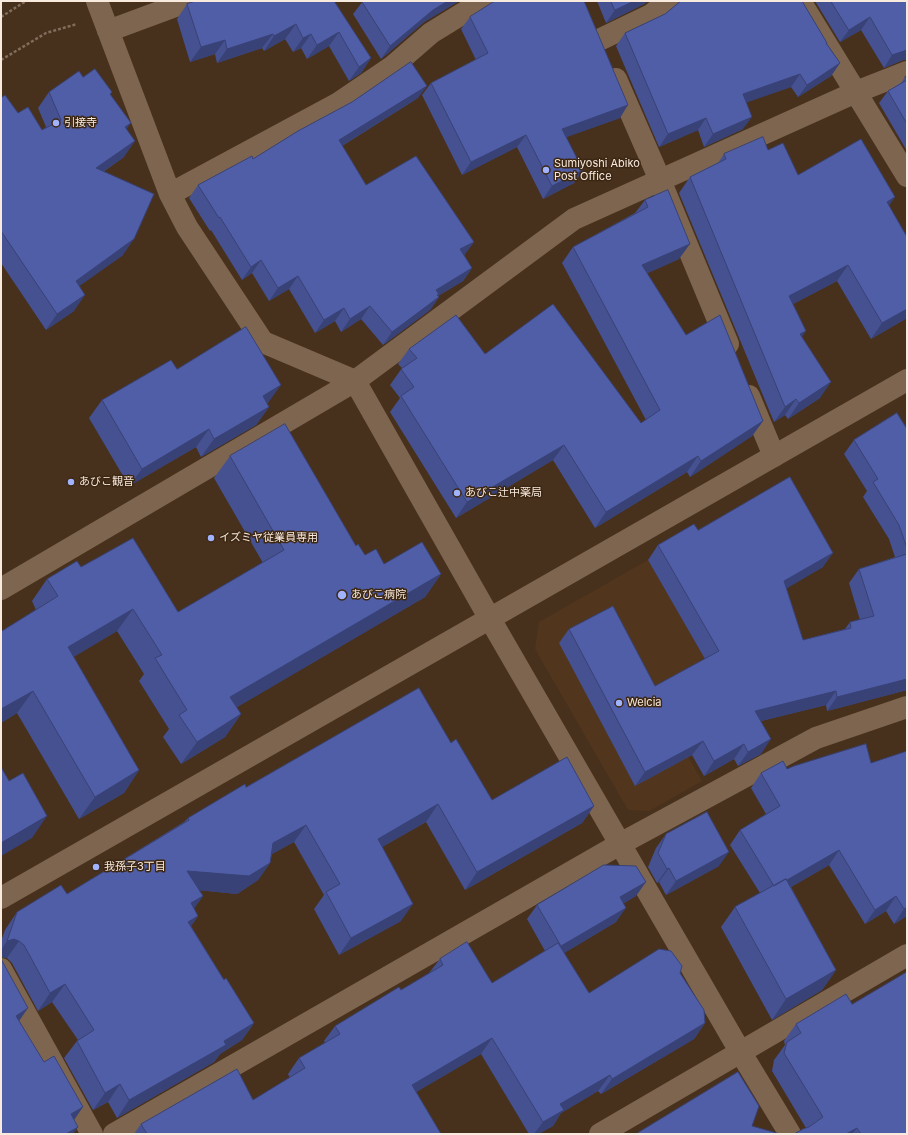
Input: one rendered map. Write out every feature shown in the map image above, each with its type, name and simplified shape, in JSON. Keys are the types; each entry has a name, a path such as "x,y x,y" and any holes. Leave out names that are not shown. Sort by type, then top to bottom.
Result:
{"street":[{"path":"189,1 102,16 170,194 187,227 263,342 355,381 490,619 741,1053 790,1134"},
{"path":"170,194 337,104 393,66 431,34 483,1"},
{"path":"668,1 651,15 595,30 660,180 774,456"},
{"path":"800,1 907,176"},
{"path":"366,58 378,77"},
{"path":"1,589 355,381 574,219 856,92 907,72"},
{"path":"1,898 907,380"},
{"path":"114,1134 620,844 816,738 907,707"},
{"path":"600,1134 907,955"},
{"path":"1,969 92,1134"}],"path":[{"path":"1,16 26,1"},
{"path":"1,60 46,33 102,16"}],"shaded area":[{"path":"648,560 705,658 650,690 702,781 649,811 628,810 535,649 539,622"}],"building":[{"path":"196,1 334,1 371,58 359,67 339,32 317,45 311,34 303,38 296,24 274,36 273,34 227,49 225,40 201,47 187,4"},
{"path":"448,1 433,10 390,46 362,2"},
{"path":"495,1 584,1 628,105 562,129 583,170 552,186 526,135 471,162 431,83 488,53 470,17"},
{"path":"611,1 634,1 615,10"},
{"path":"681,1 802,1 826,43 840,63 807,85 800,74 743,94 752,117 713,134 706,118 668,134 625,33 665,14"},
{"path":"831,1 907,1 907,50 892,55 870,17 849,30"},
{"path":"411,62 427,86 339,140 366,185 416,156 474,242 460,249 472,268 436,290 439,297 392,332 370,306 350,319 344,308 324,320 298,276 278,288 261,260 251,267 198,185 252,156 253,159 298,131 352,102"},
{"path":"95,69 112,92 110,94 131,123 125,127 135,141 96,168 154,194 134,239 76,281 85,295 57,314 1,231 1,98 5,95 18,113 28,107 42,130 61,120 49,92 79,71 83,77"},
{"path":"907,80 907,124 888,91"},
{"path":"763,137 768,150 783,143 798,175 861,139 895,197 887,202 907,237 907,309 882,323 848,265 789,296 806,331 800,334 831,382 799,403 796,399 785,407 690,177 726,159 724,154"},
{"path":"668,190 690,244 642,265 686,335 720,315 763,421 701,461 698,456 606,512 564,445 467,502 401,396 414,387 401,369 417,358 409,349 456,315 485,354 553,304 641,423 660,410 573,247 648,207 645,200"},
{"path":"246,327 281,385 263,396 269,407 214,439 209,429 142,469 102,400 171,360 177,369"},
{"path":"897,413 907,429 907,548 899,525 873,482 878,479 854,440"},
{"path":"285,424 356,546 358,544 365,555 376,549 384,564 422,542 441,574 230,697 241,714 197,742 179,715 187,710 155,658 162,655 133,609 68,647 139,770 95,797 33,691 1,709 1,628 2,631 58,596 47,579 77,561 81,567 133,538 178,612 284,550 230,456"},
{"path":"790,477 833,553 784,581 803,640 851,628 850,622 874,616 859,569 907,554 907,679 837,697 836,691 755,711 771,739 748,752 744,744 714,761 703,741 645,772 569,629 613,606 655,686 719,651 658,545 694,524 698,530"},
{"path":"419,688 451,743 456,739 492,800 567,757 594,806 477,872 438,804 378,839 413,904 351,938 326,892 340,884 306,825 273,843 270,863 249,876 187,871 203,896 191,903 198,916 188,922 224,980 226,978 254,1023 224,1041 226,1045 129,1100 120,1084 105,1093 77,1041 94,1030 65,984 50,993 24,945 14,939 7,941 17,912 61,885 67,894 245,784 246,787"},
{"path":"866,744 871,763 907,751 907,907 904,909 896,896 875,910 839,850 774,886 740,830 780,806 761,773 783,761 787,769"},
{"path":"1,767 9,781 23,773 47,816 1,843"},
{"path":"707,812 729,852 676,881 658,853 666,834"},
{"path":"604,865 636,866 646,882 620,897 626,908 561,946 537,905"},
{"path":"786,879 836,970 786,999 735,907"},
{"path":"467,942 492,983 558,943 589,993 659,949 671,951 682,966 680,973 704,1010 705,1023 612,1079 610,1075 560,1104 564,1110 543,1122 492,1038 412,1085 441,1134 147,1134 141,1124 237,1069 253,1100 305,1068 299,1058 340,1034 335,1026 399,987 401,990 443,965 440,959"},
{"path":"1,959 28,1008 16,1016 44,1062 54,1056 83,1107 71,1114 78,1127 66,1134 1,1134"},
{"path":"907,972 907,1134 861,1134 857,1128 846,1134 794,1134 809,1127 823,1117 784,1053 787,1042 801,1033 796,1024 846,994 852,1004"},
{"path":"738,1072 759,1106 752,1126 780,1134 636,1134"}],"place":[{"name":"引接寺","path":"56,123"},
{"name":"Sumiyoshi Abiko Post Office","path":"546,170"},
{"name":"あびこ観音","path":"71,482"},
{"name":"あびこ辻中薬局","path":"457,493"},
{"name":"イズミヤ従業員専用","path":"211,538"},
{"name":"あびこ病院","path":"342,595"},
{"name":"Welcia","path":"619,703"},
{"name":"我孫子3丁目","path":"96,867"}]}
